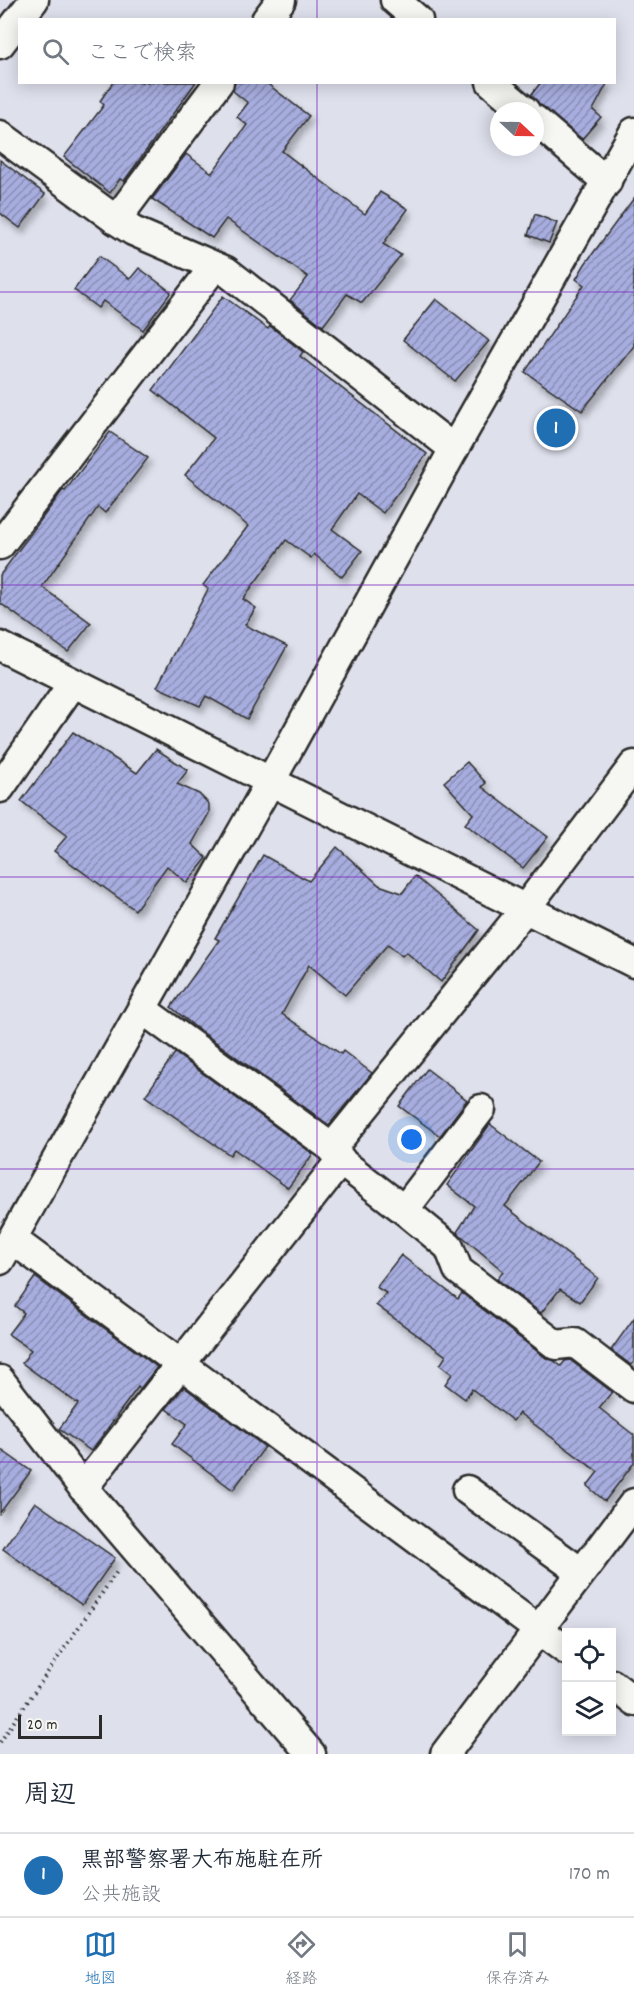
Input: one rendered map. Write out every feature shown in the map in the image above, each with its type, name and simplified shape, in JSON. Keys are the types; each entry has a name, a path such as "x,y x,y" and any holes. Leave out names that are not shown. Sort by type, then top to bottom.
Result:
{"street":[{"path":"20,18 34,0"},
{"path":"268,18 281,0"},
{"path":"395,0 416,18"},
{"path":"0,45 18,21"},
{"path":"116,220 218,84"},
{"path":"493,84 514,102"},
{"path":"544,128 607,182"},
{"path":"562,1646 181,1363 6,1249 634,132"},
{"path":"0,135 132,231 226,271 454,449"},
{"path":"0,545 214,267"},
{"path":"0,646 634,963"},
{"path":"0,788 73,683"},
{"path":"83,1488 181,1363 337,1154 634,765"},
{"path":"142,1009 337,1154 449,1247 458,1270 556,1345 575,1343 634,1388"},
{"path":"404,1210 481,1109"},
{"path":"0,1380 83,1488 311,1754"},
{"path":"467,1490 581,1572"},
{"path":"445,1754 634,1503"},
{"path":"616,1687 634,1701"}],"path":[{"path":"0,1743 134,1547"}],"building":[{"path":"112,84 195,84 124,181 120,179 110,193 64,157 104,105 100,101"},
{"path":"235,84 268,84 309,116 282,151 365,214 380,192 408,209 383,244 401,255 362,303 347,294 323,326 290,300 308,277 226,219 212,238 152,199 186,154 212,173 247,125 237,117 248,103 233,91"},
{"path":"539,84 607,84 593,110 601,117 582,139 544,108 544,102 537,102 531,95"},
{"path":"0,160 45,194 20,228 0,213"},
{"path":"634,198 634,346 582,411 525,372 584,285 576,279 585,264"},
{"path":"535,214 557,223 549,243 528,235"},
{"path":"99,256 130,279 139,268 171,292 143,330 103,301 98,308 74,290"},
{"path":"223,296 268,329 270,326 303,352 300,356 427,454 383,513 357,494 332,529 362,551 342,577 314,554 311,558 286,540 243,599 256,608 245,625 287,646 247,719 206,696 200,706 157,687 208,589 203,585 248,526 185,475 214,438 153,390"},
{"path":"436,299 489,341 455,381 403,340"},
{"path":"110,432 148,458 105,513 98,507 42,587 91,623 68,652 0,603 0,575 63,490 65,491"},
{"path":"73,732 137,773 156,749 188,770 177,784 199,794 209,804 209,813 192,844 207,858 187,883 167,866 135,910 54,851 67,836 21,801"},
{"path":"467,762 486,783 482,787 548,837 523,868 465,824 473,814 444,782"},
{"path":"337,847 379,885 402,893 415,876 479,930 441,982 406,952 402,956 388,944 345,995 309,965 282,1014 341,1054 343,1051 372,1073 329,1125 171,1007 219,940 215,938 263,855 309,881"},
{"path":"175,1053 313,1154 288,1188 234,1149 230,1155 145,1096"},
{"path":"427,1069 467,1100 440,1136 399,1106"},
{"path":"490,1124 539,1162 505,1206 598,1278 580,1302 560,1289 541,1313 497,1279 503,1271 457,1232 474,1206 447,1185"},
{"path":"401,1255 458,1299 462,1293 546,1358 561,1366 565,1361 570,1360 612,1392 599,1408 634,1435 634,1463 605,1501 587,1486 598,1472 519,1413 513,1421 472,1389 465,1399 445,1384 452,1374 440,1365 446,1356 376,1305 386,1293 376,1287"},
{"path":"35,1277 157,1367 140,1389 138,1387 91,1451 59,1429 78,1404 22,1363 31,1350 8,1334 24,1313 15,1306"},
{"path":"634,1318 634,1362 631,1365 611,1350"},
{"path":"184,1387 265,1447 233,1490 172,1444 187,1424 166,1409"},
{"path":"0,1449 31,1471 0,1513"},
{"path":"35,1502 115,1558 82,1605 3,1549"}],"place":[{"name":"黒部警察署大布施駐在所","path":"556,428"}]}
